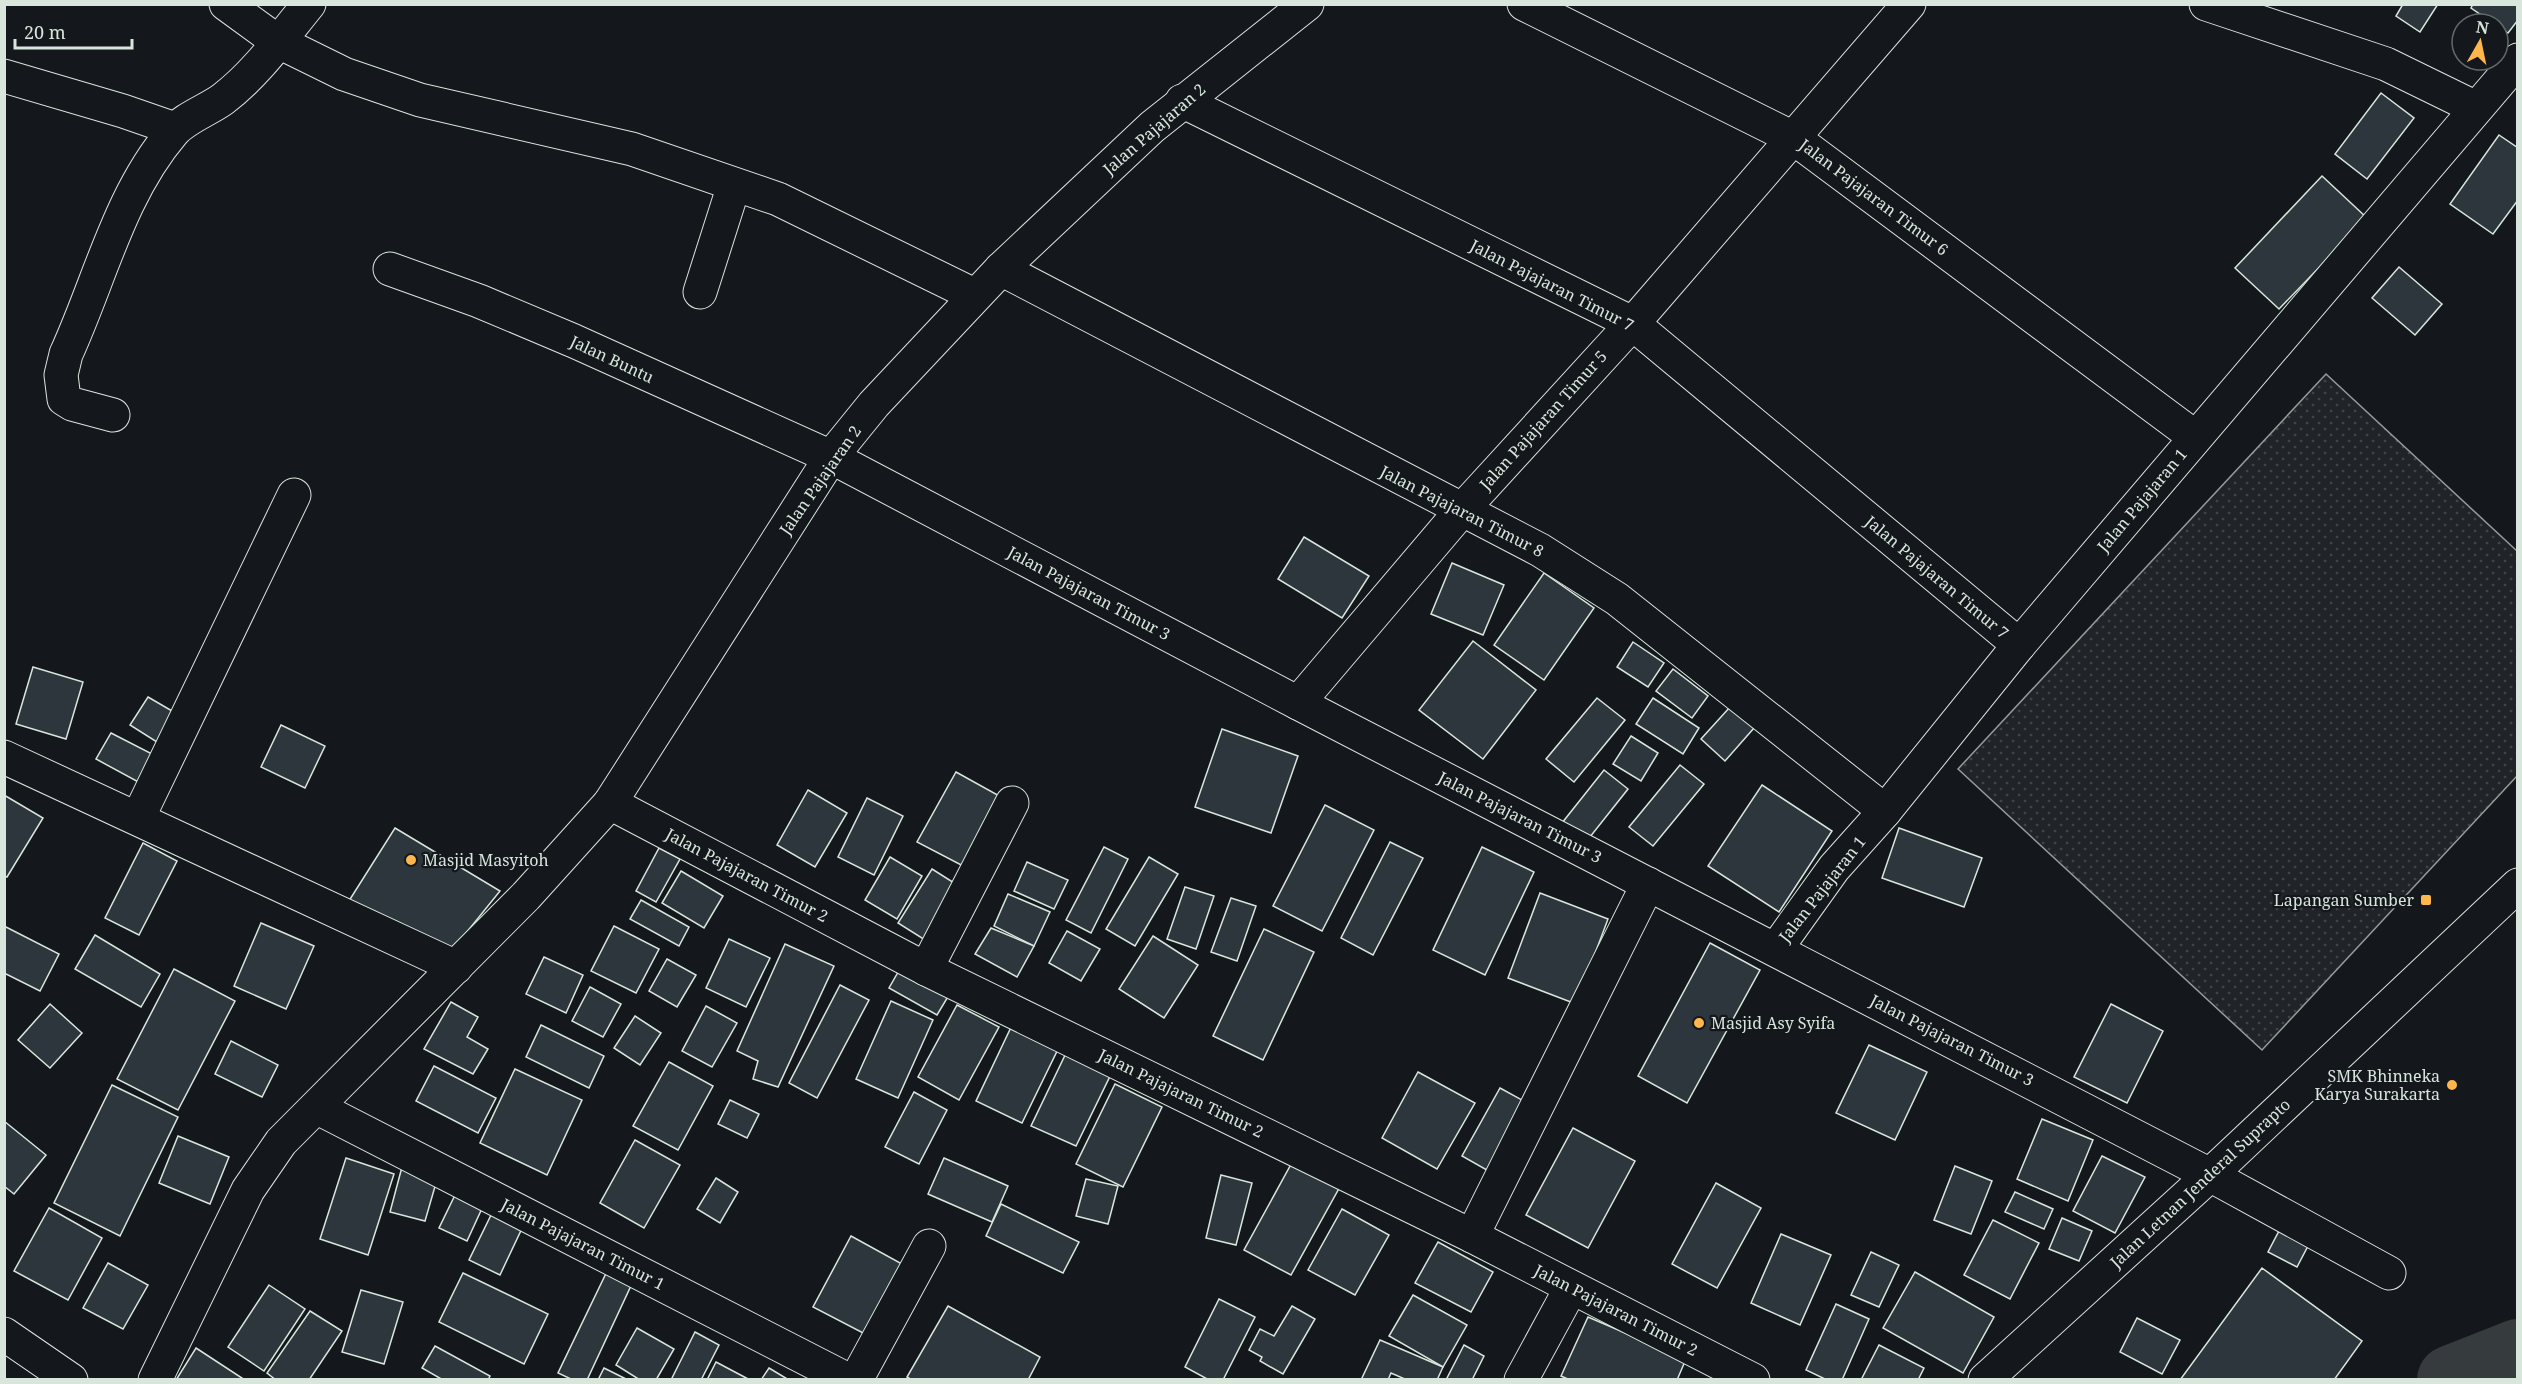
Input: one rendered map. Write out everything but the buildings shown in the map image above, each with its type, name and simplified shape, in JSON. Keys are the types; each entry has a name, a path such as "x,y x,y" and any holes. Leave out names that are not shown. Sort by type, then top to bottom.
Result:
{"main road":[{"path":"226,4 278,41 344,74 420,100 632,149 778,199 975,295"},
{"path":"113,415 72,404 64,399 61,375 66,354 128,200 175,129 223,99 255,70 309,4"},
{"name":"Jalan Pajajaran 2","path":"155,1380 248,1190 282,1142 526,896 610,803 831,457 874,404 1001,269 1182,102 1307,4"},
{"name":"Jalan Pajajaran Timur 6","path":"1524,4 1795,139 2195,437"},
{"name":"Jalan Pajajaran Timur 5","path":"1298,703 1461,511 1795,139 1910,4"},
{"path":"2206,4 2386,64 2476,108"},
{"path":"4,76 175,129"},
{"name":"Jalan Pajajaran 1","path":"1776,949 1834,868 1885,811 2019,645 2476,108 2513,76"},
{"name":"Jalan Pajajaran Timur 7","path":"1182,102 1632,323 2019,645"},
{"path":"700,292 734,185"},
{"name":"Jalan Buntu","path":"390,269 479,301 831,457"},
{"name":"Jalan Pajajaran Timur 8","path":"1001,269 1461,511 1540,550 1617,599 1885,811"},
{"name":"Jalan Pajajaran Timur 3","path":"831,457 1298,703 2210,1175 2389,1273"},
{"path":"138,818 294,495"},
{"path":"4,757 456,967"},
{"name":"Jalan Pajajaran Timur 2","path":"610,803 926,969 1472,1236 1753,1380"},
{"path":"926,969 1012,803"},
{"path":"1472,1236 1648,884"},
{"name":"Jalan Letnan Jenderal Suprapto","path":"1985,1380 2210,1175 2517,885"},
{"name":"Jalan Pajajaran Timur 1","path":"318,1108 848,1380"},
{"path":"856,1380 929,1246"},
{"path":"1521,1380 1571,1288"},
{"path":"4,1334 71,1380"}],"shaded area":[{"name":"Lapangan Sumber","path":"2326,374 2517,551 2517,776 2262,1050 1958,769"}],"waterway":[{"path":"2452,1380 2518,1354"}],"place":[{"name":"Masjid Masyitoh","path":"411,860"},
{"name":"Lapangan Sumber","path":"2426,900"},
{"name":"Masjid Asy Syifa","path":"1699,1023"},
{"name":"SMK Bhinneka Karya Surakarta","path":"2452,1085"}]}
